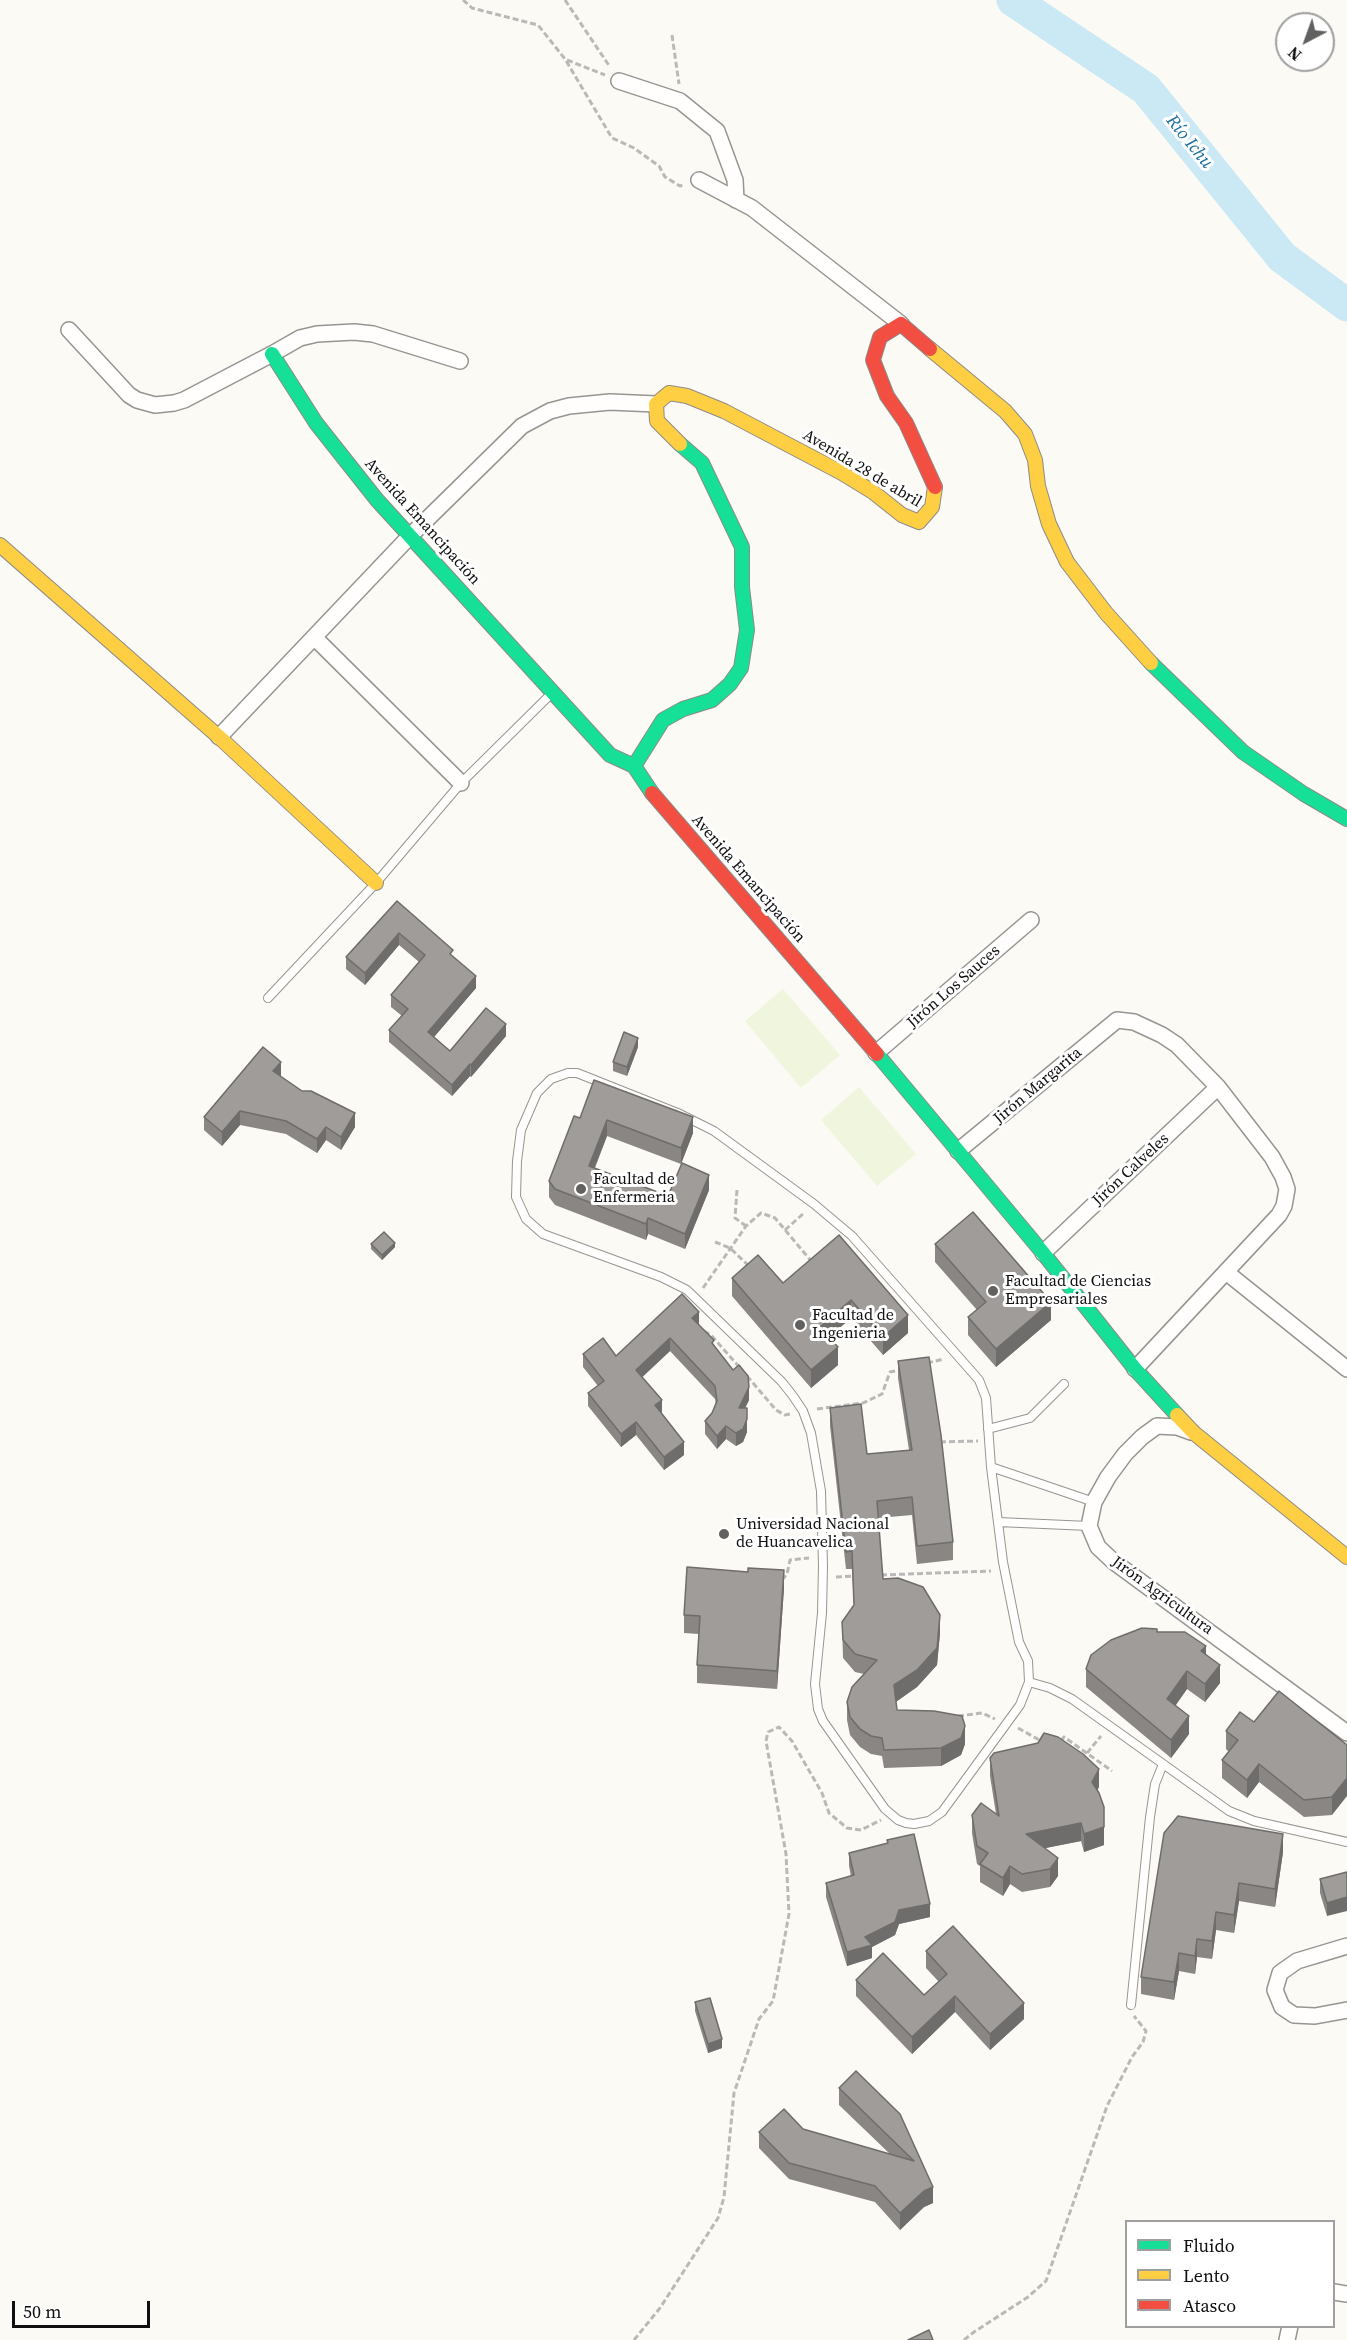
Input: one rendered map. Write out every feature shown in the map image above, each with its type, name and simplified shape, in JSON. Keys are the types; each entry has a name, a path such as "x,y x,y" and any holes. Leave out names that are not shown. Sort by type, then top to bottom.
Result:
{"street":[{"path":"619,81 680,101 717,131 735,180 735,200"},
{"path":"699,180 752,208 901,324 1005,411 1025,434 1035,460 1038,486 1049,524 1067,562 1106,613 1144,657 1243,752 1304,794 1347,819"},
{"name":"Avenida 28 de abril","path":"656,404 669,393 687,396 724,411 842,473 873,492 902,515 919,522 932,507 935,485 906,423 887,396 873,360 880,337 901,324"},
{"path":"69,330 129,395 155,405 184,400 300,338 335,332 354,332 392,339 460,361"},
{"name":"Avenida Emancipación","path":"272,354 316,423 346,463 610,754 617,760 634,766 647,787 876,1053 1043,1253 1136,1369 1194,1434 1347,1557"},
{"path":"219,737 411,536 510,437 535,417 559,408 633,402 656,404 657,421 702,463 719,495 742,547 742,587 747,630 741,668 730,684 712,700 683,709 663,720 634,766"},
{"path":"0,545 219,737 376,883"},
{"path":"314,637 461,783"},
{"name":"Jirón Los Sauces","path":"876,1053 1031,920"},
{"name":"Jirón Margarita","path":"958,1151 1117,1020 1134,1022 1162,1035 1176,1045 1218,1087"},
{"path":"1136,1369 1279,1215 1284,1206 1287,1189 1272,1157 1218,1087"},
{"name":"Jirón Calveles","path":"1043,1253 1218,1087"},
{"path":"1226,1272 1347,1369"},
{"path":"1089,1526 1094,1502 1108,1477 1125,1454 1142,1437 1156,1426 1177,1427 1194,1434"},
{"name":"Jirón Agricultura","path":"1089,1526 1098,1547 1114,1562 1345,1729"},
{"path":"1347,1946 1298,1961 1280,1973 1275,1990 1282,2007 1294,2015 1315,2016 1347,2010"}],"lane":[{"path":"268,998 376,883 461,783 554,691"},
{"path":"577,1073 680,1114 714,1131 814,1204 852,1236 979,1380 987,1398 991,1467 1005,1571 1019,1642 1028,1661 1029,1682 1020,1705 942,1812 929,1821 914,1824 898,1820 891,1815 823,1721 818,1709 815,1684 819,1661 823,1577 821,1491 811,1433 803,1411 782,1382 697,1298 661,1277 543,1234 526,1219 516,1197 518,1145 526,1116 537,1092 543,1085 560,1076 577,1073"},
{"path":"988,1429 1030,1418 1064,1384"},
{"path":"991,1467 1094,1502"},
{"path":"998,1522 1089,1526"},
{"path":"1029,1682 1061,1693 1217,1803 1242,1817 1347,1842"},
{"path":"1131,2005 1155,1784 1163,1764"}],"path":[{"path":"462,0 472,8 538,25 565,59 612,138 634,148 659,166 665,177 680,186 699,180"},
{"path":"565,0 619,81"},
{"path":"672,35 680,101"},
{"path":"565,59 619,81"},
{"path":"737,1190 735,1218 746,1226"},
{"path":"785,1230 814,1204"},
{"path":"697,1298 746,1226 761,1213 775,1218 816,1266"},
{"path":"715,1242 730,1248 754,1270"},
{"path":"695,1328 711,1335 776,1410 785,1415 863,1403 882,1394 890,1372 901,1370"},
{"path":"924,1364 958,1356"},
{"path":"938,1442 989,1440"},
{"path":"779,1583 787,1574 790,1560 823,1557"},
{"path":"880,1575 1005,1571"},
{"path":"823,1577 857,1576"},
{"path":"949,1717 982,1713 1045,1743"},
{"path":"1087,1753 1109,1726"},
{"path":"634,2340 660,2308 718,2218 724,2197 734,2093 759,2019 773,2001 789,1914 786,1854 766,1741 768,1732 779,1727 792,1741 822,1793 829,1813 846,1828 861,1830 891,1815"},
{"path":"1031,1744 1034,1737"},
{"path":"1059,1743 1064,1737 1112,1771"},
{"path":"964,2340 1028,2297 1046,2281 1107,2106 1132,2057 1143,2042 1146,2031 1136,2019 1131,2005"}],"green space":[{"path":"783,989 840,1055 801,1088 745,1021"},
{"path":"859,1087 916,1154 877,1186 821,1120"}],"building":[{"path":"397,901 453,950 450,954 476,976 428,1032 450,1051 486,1008 506,1024 452,1085 389,1030 408,1009 391,995 425,955 399,933 365,973 346,957"},
{"path":"624,1032 638,1038 627,1067 613,1062"},
{"path":"263,1047 281,1062 273,1071 302,1091 311,1091 355,1113 341,1137 326,1127 317,1139 286,1121 240,1111 222,1132 204,1117"},
{"path":"594,1080 693,1117 681,1148 607,1120 589,1166 668,1196 682,1163 709,1175 685,1234 648,1218 646,1224 555,1189 549,1181 574,1116 580,1118"},
{"name":"Facultad de Ciencias Empresariales","path":"973,1212 1051,1302 996,1349 968,1317 986,1302 935,1244"},
{"path":"384,1232 395,1243 382,1255 371,1244"},
{"name":"Facultad de Ingenieria","path":"839,1235 908,1315 883,1337 851,1300 820,1327 838,1347 811,1370 732,1278 758,1255 783,1283"},
{"path":"682,1294 699,1312 692,1318 714,1340 712,1343 733,1370 739,1365 748,1376 749,1387 739,1408 747,1408 747,1419 743,1429 736,1433 726,1426 717,1436 705,1421 712,1413 717,1401 715,1386 670,1338 636,1370 662,1400 655,1405 684,1442 664,1457 636,1422 621,1434 588,1393 604,1381 583,1354 603,1338 616,1356"},
{"path":"929,1357 941,1435 953,1542 917,1546 912,1497 877,1501 883,1579 898,1578 923,1587 940,1615 937,1648 917,1670 894,1685 897,1710 934,1711 962,1716 965,1726 961,1738 941,1748 884,1750 882,1738 871,1736 860,1729 850,1717 847,1702 852,1687 877,1660 855,1654 843,1640 842,1622 854,1605 852,1551 846,1552 830,1408 861,1404 867,1454 912,1450 898,1361"},
{"path":"687,1567 748,1572 748,1568 784,1570 777,1671 697,1665 700,1616 684,1615"},
{"path":"1142,1628 1157,1629 1157,1632 1185,1632 1206,1646 1201,1651 1220,1665 1205,1684 1187,1671 1167,1699 1189,1716 1171,1740 1086,1669 1091,1655 1111,1640"},
{"path":"1279,1691 1347,1745 1347,1778 1332,1797 1304,1800 1259,1764 1247,1780 1222,1760 1238,1740 1226,1731 1240,1712 1254,1722"},
{"path":"1044,1733 1058,1737 1083,1754 1099,1769 1092,1782 1104,1807 1104,1827 1084,1834 1081,1823 1026,1834 1058,1858 1050,1869 1022,1874 1010,1866 1003,1878 980,1864 988,1853 977,1846 972,1815 981,1803 999,1816 990,1758 994,1753 1038,1743"},
{"path":"1178,1816 1283,1834 1275,1889 1239,1883 1234,1915 1216,1912 1212,1941 1197,1939 1195,1956 1179,1953 1174,1982 1141,1977 1164,1833"},
{"path":"914,1834 930,1904 899,1910 895,1922 865,1937 872,1945 847,1952 826,1883 854,1875 849,1853 888,1843 887,1840"},
{"path":"1347,1872 1347,1897 1327,1903 1320,1879"},
{"path":"953,1926 1024,2003 990,2034 955,1996 912,2037 856,1980 883,1953 924,1995 947,1974 926,1951"},
{"path":"710,1998 722,2039 708,2044 695,2002"},
{"path":"856,2071 900,2114 933,2187 924,2191 900,2213 875,2186 789,2163 759,2132 784,2109 803,2129 914,2161 839,2088"},
{"path":"929,2330 933,2340 908,2340"}],"waterway":[{"name":"Río Ichu","path":"1013,0 1146,89 1282,257 1347,305"}],"traffic: fast":[{"path":"272,354 316,423 377,500 610,755 634,766 652,793"},
{"path":"634,766 663,720 683,709 712,700 730,684 741,668 747,630 742,587 742,547 702,463 680,444"},
{"path":"1151,663 1243,752 1304,794 1347,819"},
{"path":"877,1054 1043,1253 1135,1369 1177,1415"}],"traffic: slow":[{"path":"930,349 1005,411 1025,434 1035,460 1038,486 1049,524 1067,562 1106,613 1151,663"},
{"path":"680,444 657,421 656,404 669,393 687,396 724,411 842,473 873,492 902,515 919,522 932,507 935,487"},
{"path":"0,545 219,737 376,883"},
{"path":"1177,1415 1194,1433 1347,1557"}],"traffic: jam":[{"path":"930,349 901,324 880,337 873,360 887,396 906,423 935,487"},
{"path":"652,793 877,1054"}],"place":[{"name":"Facultad de Enfermeria","path":"581,1189"},
{"name":"Facultad de Ciencias Empresariales","path":"993,1291"},
{"name":"Facultad de Ingenieria","path":"800,1325"},
{"name":"Universidad Nacional de Huancavelica","path":"724,1534"}]}
